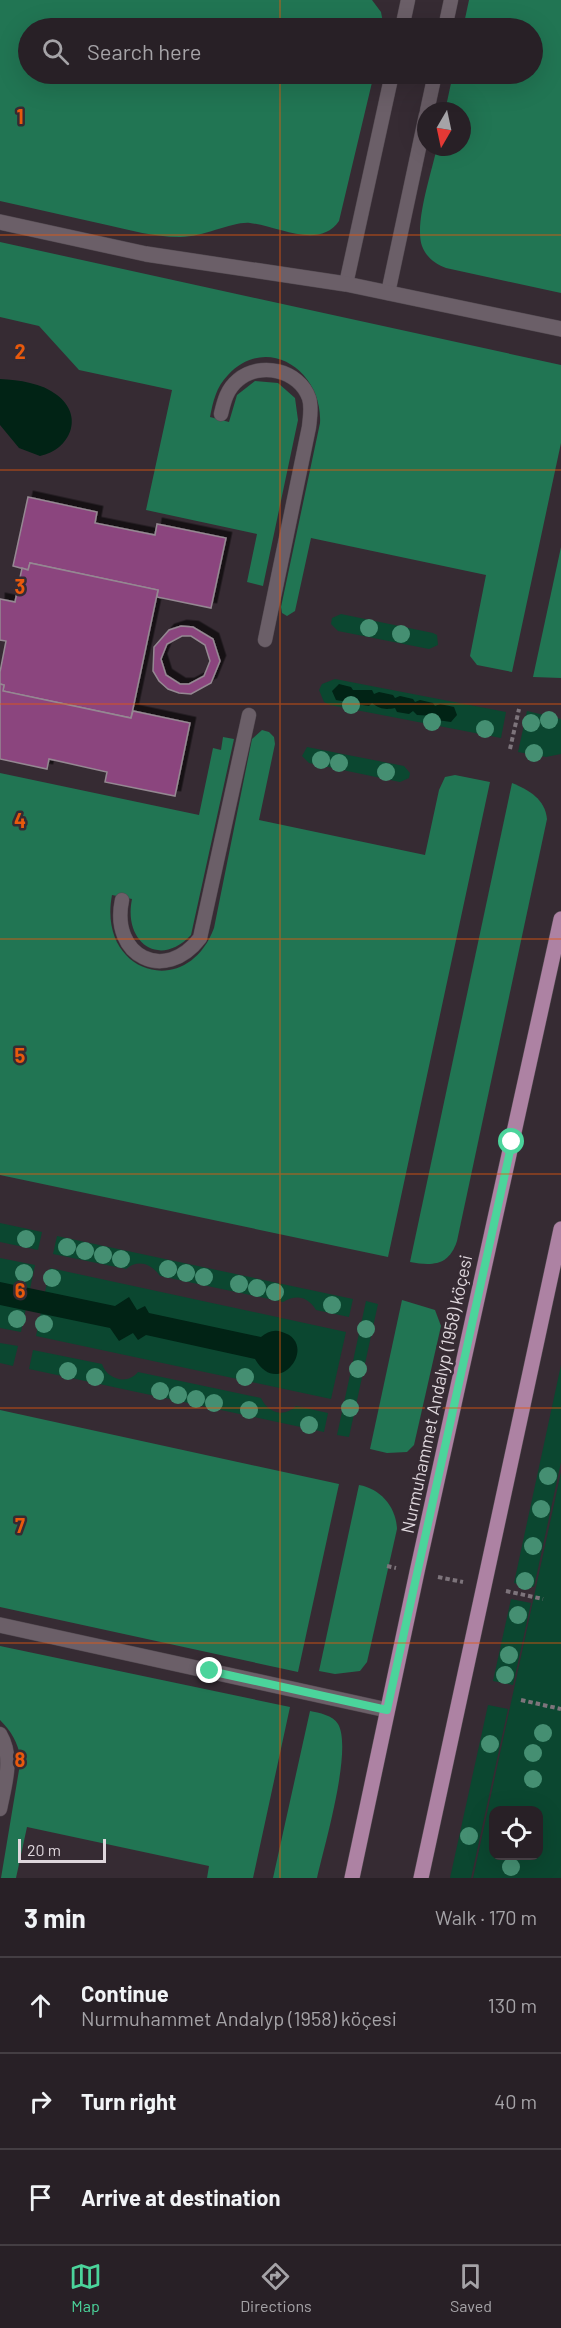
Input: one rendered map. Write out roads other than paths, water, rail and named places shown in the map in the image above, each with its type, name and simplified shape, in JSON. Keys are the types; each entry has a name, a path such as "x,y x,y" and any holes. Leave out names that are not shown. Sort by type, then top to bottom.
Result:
{"main road":[{"name":"Nurmuhammet Andalyp (1958) köçesi","path":"352,1878 561,918"},
{"path":"421,1878 561,1229"}],"street":[{"path":"0,222 146,254 346,284 561,329"},
{"path":"0,1625 387,1710"}],"lane":[{"path":"404,18 408,0"},
{"path":"447,18 451,0"},
{"path":"346,284 390,84"},
{"path":"429,102 433,84"},
{"path":"388,293 417,156"},
{"path":"221,414 229,390 237,381 255,371 267,370 293,378 309,398 309,427 265,640"},
{"path":"122,900 119,923 122,934 135,952 146,959 159,961 181,957 192,950 200,938 249,715"},
{"path":"0,1734 8,1754 8,1765 0,1809"}]}
